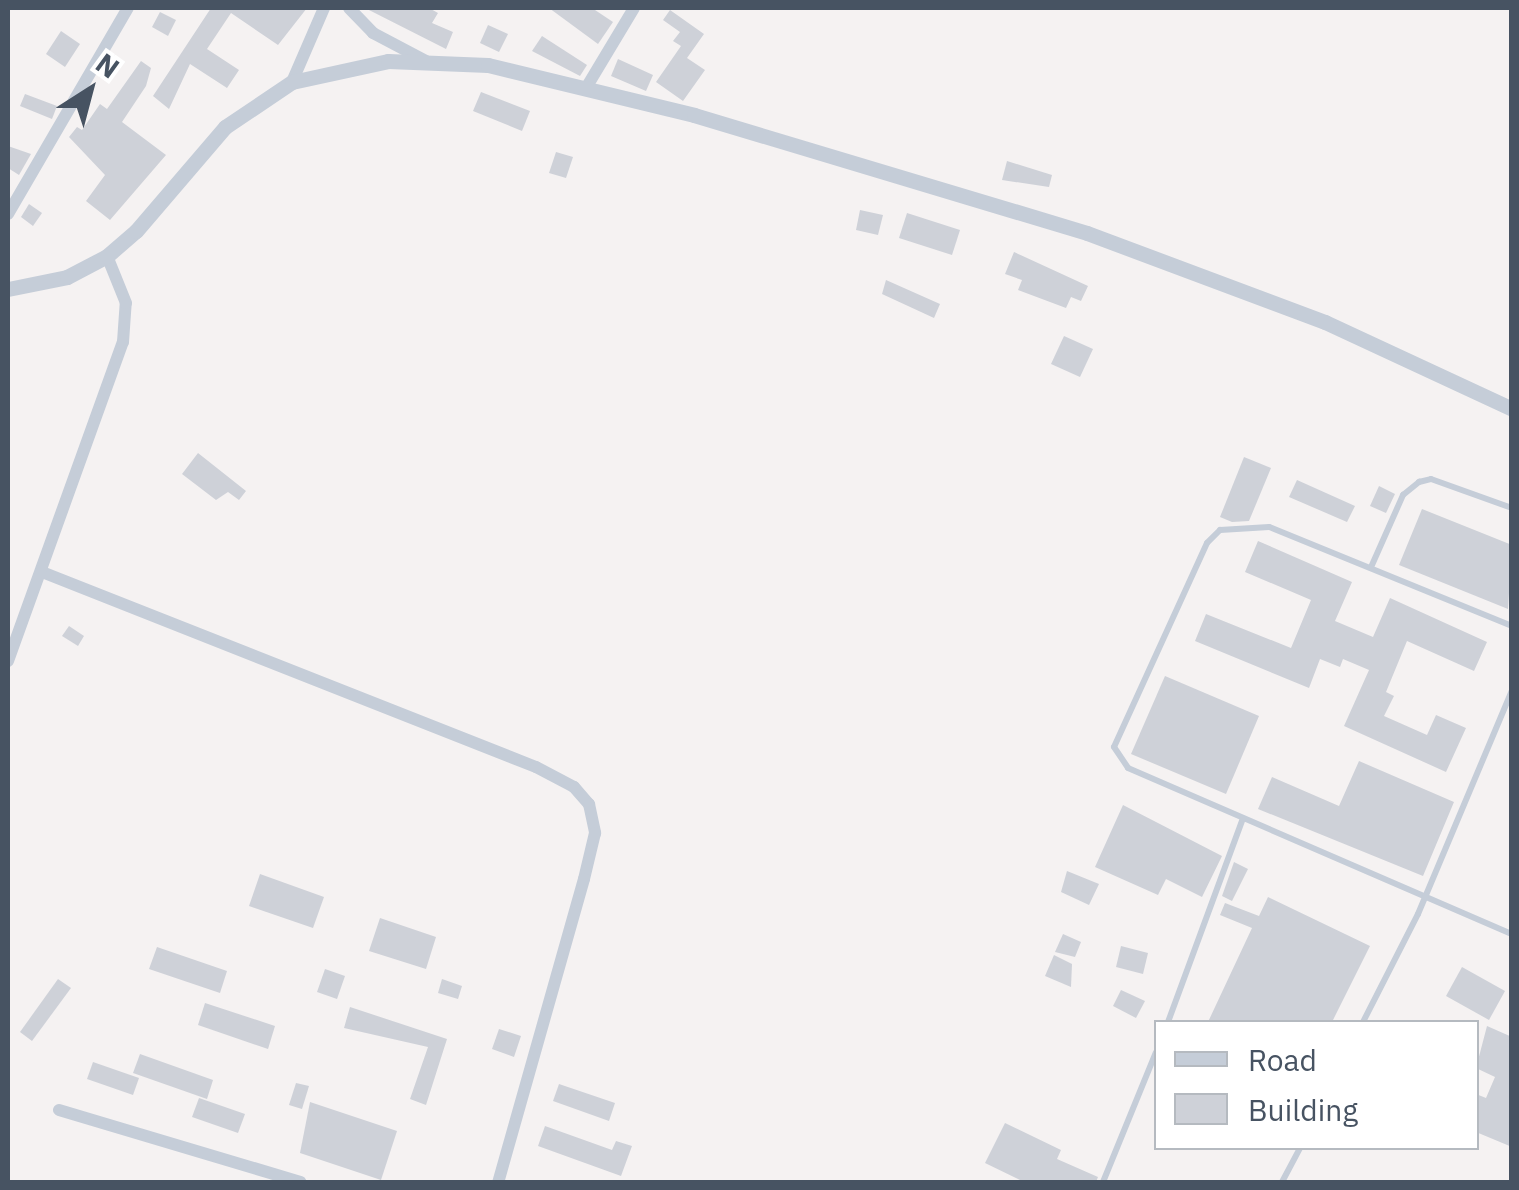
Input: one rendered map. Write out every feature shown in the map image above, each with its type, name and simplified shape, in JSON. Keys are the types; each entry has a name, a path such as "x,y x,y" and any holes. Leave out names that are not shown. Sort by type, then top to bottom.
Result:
{"street":[{"path":"8,214 128,8"},
{"path":"292,82 324,8"},
{"path":"349,8 373,34 426,61"},
{"path":"586,88 633,8"},
{"path":"8,289 67,277 106,256 136,232 225,127 292,82 348,66 426,61 488,64 586,88 1086,233 1293,309 1512,409"},
{"path":"8,661 123,342 126,302 106,256"},
{"path":"42,572 536,767 589,804 594,833 584,879 498,1182"},
{"path":"58,1110 300,1182"}],"lane":[{"path":"1372,565 1403,495 1418,482 1431,479 1512,508"},
{"path":"1512,626 1372,565 1268,527 1220,530 1207,543 1114,746 1128,768 1512,934"},
{"path":"1364,1020 1424,898 1512,690"},
{"path":"1171,1020 1243,818"},
{"path":"1103,1182 1154,1057"},
{"path":"1282,1182 1299,1150"}],"building":[{"path":"211,8 307,8 278,45 231,13 207,49 239,70 227,88 190,64 169,109 153,96"},
{"path":"365,8 429,8 438,13 432,23 453,32 446,49"},
{"path":"549,8 592,8 613,22 598,44"},
{"path":"670,10 704,34 687,58 705,70 683,101 656,82 681,46 673,41 680,32 663,20"},
{"path":"160,12 176,20 168,36 152,27"},
{"path":"488,25 508,34 499,52 480,43"},
{"path":"61,31 80,44 65,67 46,54"},
{"path":"542,36 587,65 580,76 532,51"},
{"path":"618,59 653,75 646,91 611,76"},
{"path":"141,61 151,68 146,86 122,122 166,155 110,220 86,201 105,175 69,137 77,127 82,130 100,104 107,109"},
{"path":"481,92 530,111 522,131 473,111"},
{"path":"25,94 57,106 52,119 20,106"},
{"path":"8,146 31,154 19,175 8,168"},
{"path":"556,152 573,157 566,178 549,173"},
{"path":"1007,161 1052,175 1049,187 1002,180"},
{"path":"29,204 42,213 33,226 21,217"},
{"path":"860,210 883,215 878,235 856,230"},
{"path":"907,213 960,230 952,255 899,238"},
{"path":"1014,252 1088,286 1081,301 1071,297 1066,308 1018,290 1022,280 1005,274"},
{"path":"886,280 940,304 934,318 882,294"},
{"path":"1064,336 1093,349 1080,377 1051,364"},
{"path":"198,453 246,491 239,500 228,492 216,500 182,474"},
{"path":"1244,457 1271,468 1249,521 1232,522 1220,517"},
{"path":"1297,480 1355,506 1347,522 1289,497"},
{"path":"1379,486 1395,494 1386,513 1370,506"},
{"path":"1422,509 1512,545 1508,609 1399,565"},
{"path":"1258,541 1352,582 1335,621 1373,637 1390,598 1487,642 1474,671 1407,641 1386,692 1394,696 1384,716 1427,735 1436,715 1466,728 1446,772 1344,726 1369,670 1343,659 1340,667 1320,659 1309,688 1195,641 1206,614 1291,648 1311,600 1245,572"},
{"path":"69,626 84,636 78,646 62,636"},
{"path":"1165,676 1259,716 1226,794 1131,754"},
{"path":"1359,761 1454,802 1423,876 1258,809 1272,777 1339,806"},
{"path":"1123,805 1222,856 1202,897 1166,879 1158,895 1095,867"},
{"path":"1234,862 1248,869 1232,901 1222,896"},
{"path":"1067,871 1099,884 1089,905 1061,892"},
{"path":"260,874 324,897 313,928 249,906"},
{"path":"1268,897 1370,946 1333,1020 1209,1020 1252,928 1220,915 1225,903 1259,916"},
{"path":"380,918 436,937 426,969 369,951"},
{"path":"1063,934 1081,942 1075,957 1055,952"},
{"path":"1121,946 1148,953 1143,974 1116,967"},
{"path":"157,947 227,971 220,993 149,969"},
{"path":"1054,955 1072,964 1071,987 1045,976"},
{"path":"1462,967 1505,991 1489,1020 1446,996"},
{"path":"325,969 345,976 337,999 317,992"},
{"path":"58,979 71,988 32,1041 20,1032"},
{"path":"442,979 462,986 458,999 438,993"},
{"path":"1121,990 1145,1001 1136,1018 1113,1006"},
{"path":"205,1003 275,1026 268,1049 198,1025"},
{"path":"350,1007 447,1039 426,1105 410,1099 428,1047 344,1028"},
{"path":"1487,1026 1512,1037 1512,1147 1479,1133 1479,1095 1486,1098 1495,1077 1479,1069"},
{"path":"499,1029 521,1036 514,1057 492,1049"},
{"path":"140,1054 213,1080 207,1099 133,1073"},
{"path":"93,1062 139,1078 133,1095 87,1079"},
{"path":"296,1083 309,1086 302,1109 289,1105"},
{"path":"559,1084 615,1103 609,1121 553,1101"},
{"path":"199,1098 245,1114 238,1133 192,1117"},
{"path":"310,1102 397,1131 381,1180 300,1153"},
{"path":"1005,1123 1061,1150 1057,1159 1098,1177 1096,1182 1024,1182 985,1163"},
{"path":"545,1126 612,1150 616,1141 632,1146 621,1176 538,1146"}]}
